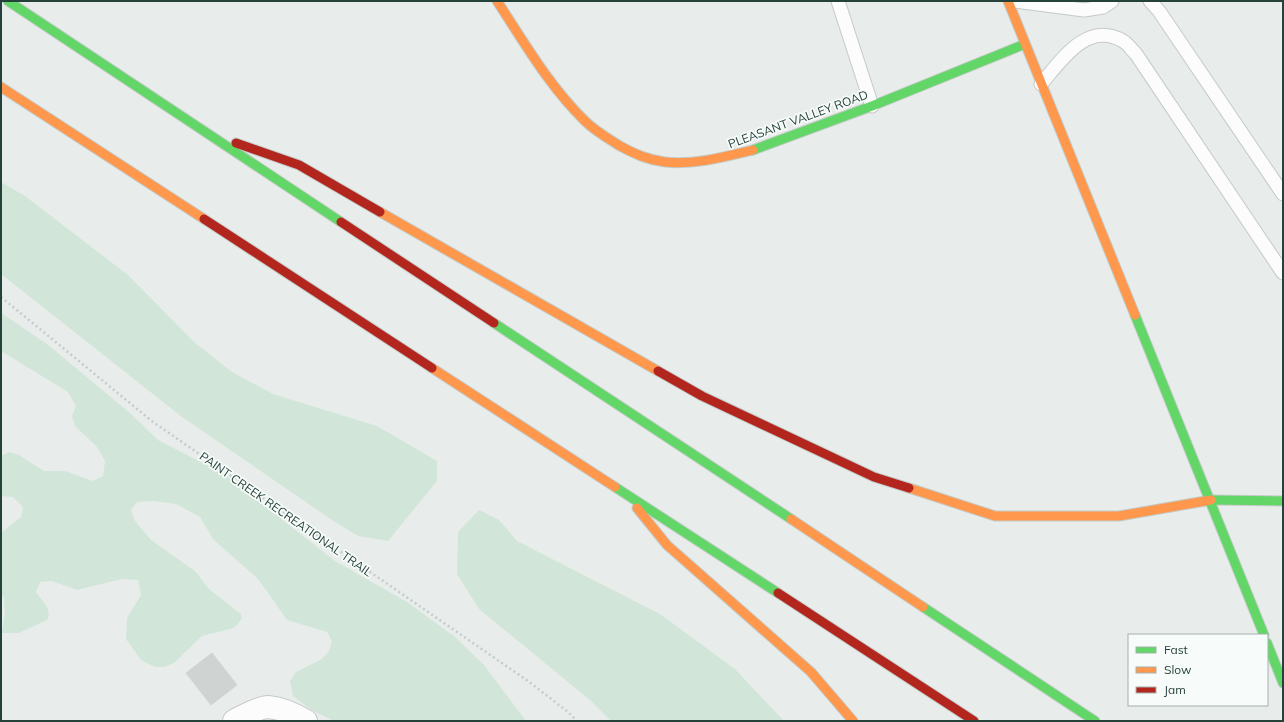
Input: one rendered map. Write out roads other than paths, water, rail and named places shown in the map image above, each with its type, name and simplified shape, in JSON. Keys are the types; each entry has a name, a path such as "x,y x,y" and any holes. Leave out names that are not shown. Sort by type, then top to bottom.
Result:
{"main road":[{"path":"8,1 1095,721"},
{"name":"PLEASANT VALLEY ROAD","path":"497,1 551,83 586,122 614,142 638,156 665,162 696,162 722,158 754,150 872,106 1025,44"},
{"path":"1008,1 1264,634"},
{"path":"1,87 974,721"},
{"path":"203,131 299,165 702,396 874,477 996,516 1119,516 1210,500 1283,501"},
{"path":"625,493 667,545 742,609 811,672 853,721"},
{"path":"1268,646 1283,683"}],"street":[{"path":"234,721 240,716 268,707 296,714 306,721"}],"lane":[{"path":"838,1 872,106"},
{"path":"1015,1 1084,10 1103,7 1112,1"},
{"path":"1150,1 1159,11 1283,194"},
{"path":"1041,84 1072,48 1090,36 1109,35 1123,42 1136,54 1283,273"}]}
